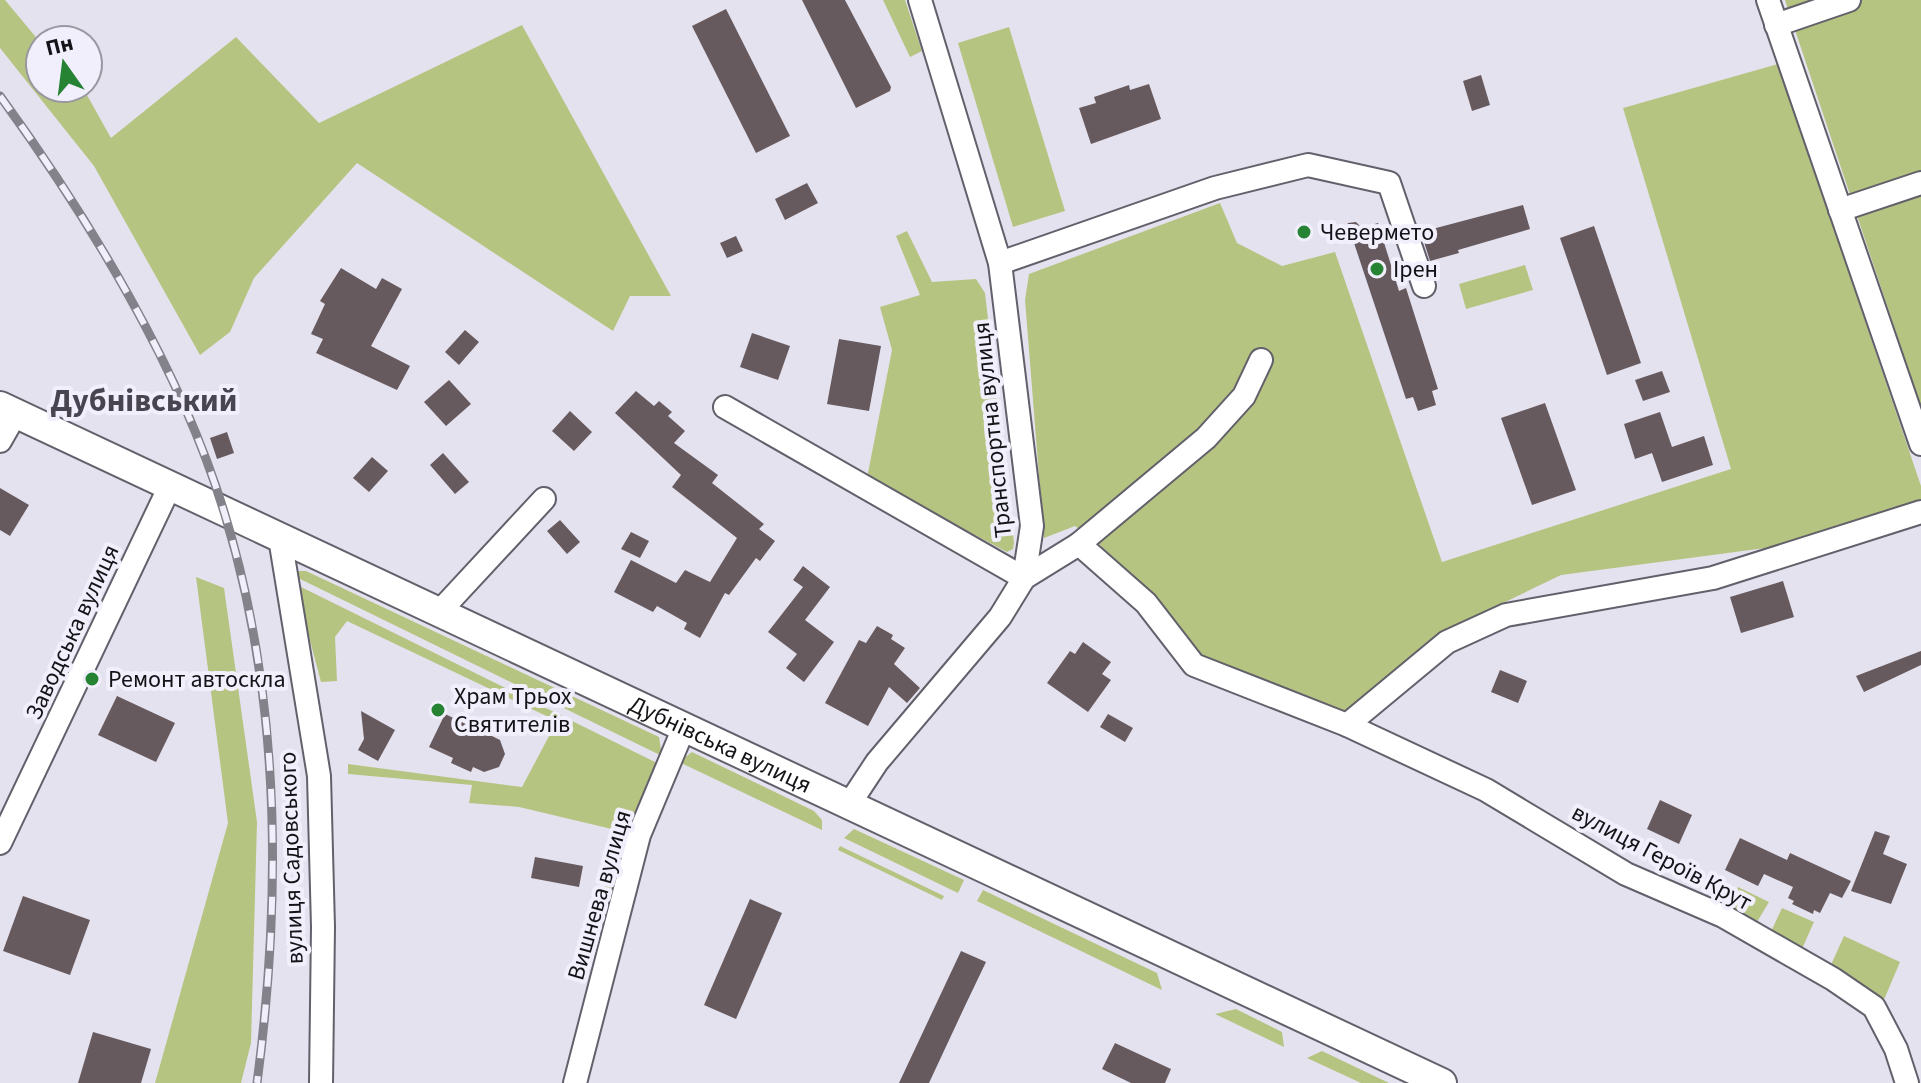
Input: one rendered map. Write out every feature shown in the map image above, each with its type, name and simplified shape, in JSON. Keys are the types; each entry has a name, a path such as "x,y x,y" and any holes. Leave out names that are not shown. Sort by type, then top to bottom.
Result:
{"main road":[{"name":"Дубнівська вулиця","path":"8,410 441,610 848,806 1442,1083"}],"street":[{"name":"Транспортна вулиця","path":"848,806 877,762 1000,617 1024,578 1032,526 1000,263 920,0"},
{"path":"1768,0 1840,210 1912,386 1921,444"},
{"path":"1776,25 1849,0"},
{"path":"1000,263 1215,188 1308,165 1389,183 1424,286"},
{"path":"1840,210 1921,183"},
{"path":"725,407 1024,578 1079,544 1206,438 1244,396 1261,360"},
{"path":"0,441 8,410"},
{"name":"Заводська вулиця","path":"0,843 170,486"},
{"path":"441,610 544,499"},
{"path":"1347,725 1447,642 1506,615 1713,578 1921,512"},
{"name":"вулиця Садовського","path":"280,538 319,776 323,927 321,1083"},
{"name":"вулиця Героїв Крут","path":"1079,544 1146,603 1194,665 1347,725 1486,790 1626,874 1723,916 1833,979 1874,1007 1896,1049 1907,1083"},
{"name":"Вишнева вулиця","path":"575,1083 639,835 685,725"}],"green space":[{"path":"0,0 5,0 25,24 24,78 0,48"},
{"path":"883,0 905,0 922,51 910,57"},
{"path":"1785,0 1921,0 1921,407"},
{"path":"522,25 671,296 630,296 613,331 357,163 254,278 230,332 200,355 94,166 45,104 92,104 111,138 236,37 319,123"},
{"path":"1009,27 1065,211 1013,227 958,43"},
{"path":"1778,64 1921,486 1921,502 1773,547 1561,575 1445,631 1341,714 1201,660 1156,599 1099,544 1075,526 1044,538 1025,300 1029,274 1220,203 1237,243 1282,266 1335,252 1442,562 1731,469 1623,108"},
{"path":"907,231 932,282 976,279 985,293 1014,543 1013,549 1007,552 867,478 892,350 880,307 920,295 896,236"},
{"path":"1525,265 1533,290 1466,309 1459,284"},
{"path":"298,571 306,571 659,737 662,756 294,576"},
{"path":"196,577 224,588 257,822 251,1043 241,1083 155,1083 228,823"},
{"path":"295,584 659,764 630,832 611,895 603,894 616,830 519,807 469,803 472,785 348,774 348,764 522,787 557,721 347,621 335,637 337,681 321,682"},
{"path":"692,752 814,811 822,820 822,830 679,762"},
{"path":"854,829 964,880 958,893 844,838"},
{"path":"840,846 944,896 942,900 838,850"},
{"path":"1738,887 1769,902 1754,927 1730,908"},
{"path":"983,890 1157,973 1162,990 977,901"},
{"path":"1782,908 1814,922 1801,951 1769,936"},
{"path":"1844,936 1900,962 1883,1002 1830,967"},
{"path":"1236,1009 1282,1032 1284,1047 1215,1014"},
{"path":"1322,1051 1389,1083 1361,1083 1307,1058"}],"building":[{"path":"802,0 845,0 891,87 890,91 856,108"},
{"path":"726,9 790,136 756,153 692,26"},
{"path":"1481,75 1490,105 1472,111 1463,81"},
{"path":"1149,84 1161,119 1091,144 1079,108 1096,103 1094,97 1129,85 1130,90"},
{"path":"807,183 818,203 785,220 775,199"},
{"path":"1523,205 1530,229 1430,261 1421,232"},
{"name":"Ірен","path":"1356,222 1362,228 1378,223 1399,291 1406,288 1438,389 1432,391 1436,405 1418,411 1413,397 1406,399 1354,243 1344,231 1348,223"},
{"path":"1594,226 1641,363 1607,375 1560,238"},
{"path":"736,236 743,251 727,258 720,243"},
{"path":"341,268 376,289 382,278 402,289 371,346 410,366 397,390 316,353 323,339 311,334 325,304 320,301"},
{"path":"465,330 479,342 459,365 445,352"},
{"path":"752,333 790,346 778,380 740,367"},
{"path":"839,339 881,346 869,411 827,404"},
{"path":"1662,371 1670,392 1643,401 1635,380"},
{"path":"449,380 471,404 446,426 424,402"},
{"path":"636,391 654,406 659,401 672,412 668,416 685,431 674,443 718,475 712,483 764,524 759,529 775,541 760,561 756,558 729,595 725,593 700,638 684,629 687,623 657,606 653,612 614,592 631,560 676,583 685,570 710,582 737,538 672,487 681,475 615,413"},
{"path":"1545,403 1576,490 1532,505 1501,418"},
{"path":"570,411 592,432 574,451 552,431"},
{"path":"1660,412 1672,447 1704,436 1713,465 1662,482 1652,453 1635,459 1624,424"},
{"path":"227,432 234,453 217,459 210,438"},
{"path":"443,453 469,482 455,494 430,465"},
{"path":"372,457 388,471 369,492 353,478"},
{"path":"0,488 29,505 10,536 0,530"},
{"path":"560,520 580,542 567,554 547,531"},
{"path":"631,532 649,541 640,558 621,549"},
{"path":"803,566 830,587 805,620 834,642 804,682 786,668 797,654 768,632 803,587 793,580"},
{"path":"1783,581 1794,617 1741,633 1730,597"},
{"path":"877,626 893,635 891,639 905,648 894,664 920,688 907,703 889,687 868,726 825,703 859,640 866,643"},
{"path":"1083,642 1111,662 1102,674 1111,680 1088,712 1047,683 1070,651 1075,654"},
{"path":"1921,651 1921,665 1864,692 1856,676"},
{"path":"1500,670 1527,681 1518,703 1491,692"},
{"path":"117,696 175,723 156,762 98,735"},
{"path":"361,711 395,730 378,761 358,750 364,739"},
{"path":"445,714 468,725 471,719 491,728 488,734 500,740 505,754 499,767 484,772 473,767 471,772 451,763 453,758 429,747"},
{"path":"1108,714 1133,728 1125,742 1100,727"},
{"path":"1660,800 1692,815 1679,844 1647,829"},
{"path":"1875,831 1890,836 1883,854 1907,864 1891,904 1851,891"},
{"path":"1740,838 1787,860 1790,853 1851,881 1842,898 1830,893 1820,913 1814,910 1813,914 1792,904 1794,901 1788,898 1793,887 1764,874 1758,886 1725,870"},
{"path":"535,857 583,866 579,887 531,878"},
{"path":"23,896 90,920 70,975 3,951"},
{"path":"750,899 782,913 736,1019 704,1005"},
{"path":"961,951 986,962 929,1083 899,1083"},
{"path":"93,1032 151,1049 141,1083 78,1083"},
{"path":"1115,1043 1171,1069 1165,1083 1131,1083 1102,1069"}],"railway":[{"path":"0,96 99,244 158,351 207,461 243,584 257,655 271,797 273,869 270,940 257,1083"}],"place":[{"name":"Чевермето","path":"1304,232"},
{"name":"Ірен","path":"1377,269"},
{"name":"Ремонт автоскла","path":"92,679"},
{"name":"Храм Трьох Святителів","path":"438,710"}],"district":[{"name":"Дубнівський","path":"144,400"}]}
